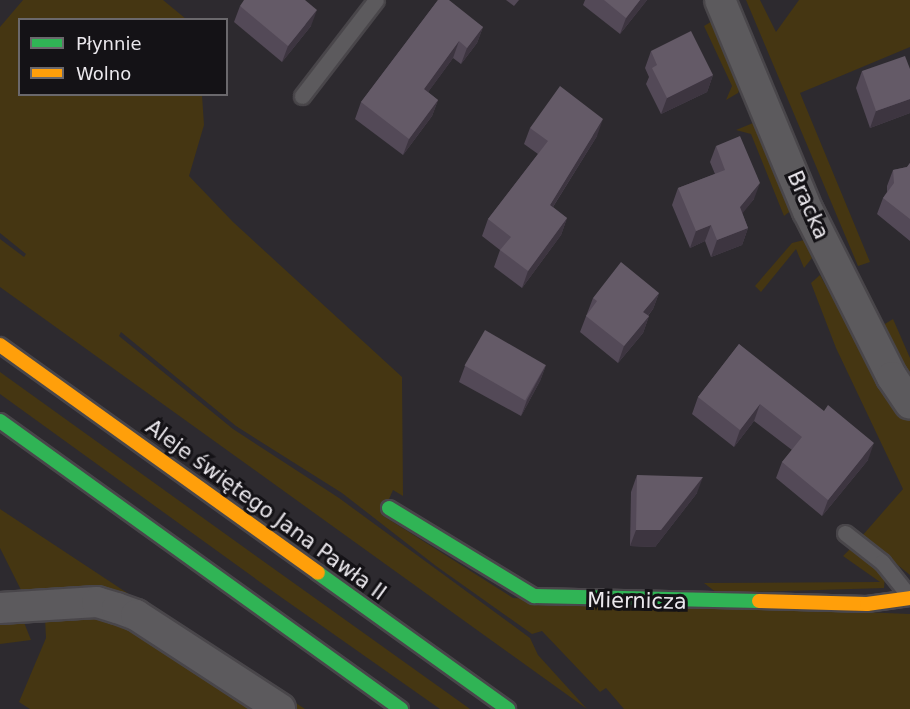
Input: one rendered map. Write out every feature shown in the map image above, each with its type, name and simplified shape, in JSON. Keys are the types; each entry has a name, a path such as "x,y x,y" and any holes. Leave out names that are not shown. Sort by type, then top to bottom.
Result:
{"main road":[{"name":"Aleje świętego Jana Pawła II","path":"0,345 508,709"},
{"path":"0,421 401,709"},
{"name":"Miernicza","path":"389,508 534,596 867,604 910,598"}],"street":[{"name":"Bracka","path":"720,0 808,211 892,377 910,404"},
{"path":"0,608 97,602 117,608 136,615 280,709"}],"lane":[{"path":"302,96 376,0"},
{"path":"846,533 882,562 910,598"}],"shaded area":[{"path":"23,0 163,0 185,18 18,18 18,96 202,96 204,125 189,176 233,222 402,377 403,496 393,490 382,515 513,598 910,614 910,709 624,709 606,688 600,692 542,631 532,634 436,566 342,493 236,426 121,332 119,336 233,429 339,498 530,638 538,655 587,709 0,287 0,239 24,257 26,254 0,233 0,27"},
{"path":"746,0 760,0 776,32 799,0 910,0 910,47 800,93 870,262 858,266"},
{"path":"714,20 742,83 738,93 726,100 732,86 704,26"},
{"path":"753,123 759,127 793,209 784,216 751,134 736,130"},
{"path":"804,240 812,258 804,268 796,249 761,292 755,286 792,243"},
{"path":"820,275 878,379 910,420 910,575 862,536 903,489 836,348 811,283"},
{"path":"893,319 910,358 910,378 880,327"},
{"path":"0,372 470,709 440,709 278,595 0,394"},
{"path":"0,509 305,709 295,709 140,609 22,592 0,548"},
{"path":"853,546 885,575 884,588 717,593 704,583 880,582 843,556"},
{"path":"119,616 264,709 30,709 19,702 46,638 45,617"},
{"path":"0,618 23,620 31,640 0,644"}],"building":[{"path":"244,0 305,0 317,10 288,46 240,6"},
{"path":"438,0 449,0 483,27 467,48 459,41 424,89 438,100 409,139 361,102"},
{"path":"604,0 640,0 626,18"},
{"path":"691,31 713,75 667,98 652,68 657,65 651,51"},
{"path":"905,56 910,69 910,99 876,111 862,71"},
{"path":"560,86 603,119 550,205 567,218 528,271 500,250 511,237 488,219 548,141 530,128"},
{"path":"740,136 760,183 740,207 748,228 717,240 711,225 696,231 678,188 725,170 716,146"},
{"path":"910,163 910,219 883,198 894,183 893,170 907,167"},
{"path":"621,262 659,293 643,312 649,316 624,346 586,316 597,301 593,298"},
{"path":"485,330 546,365 525,401 464,366"},
{"path":"739,344 824,411 828,405 874,443 828,500 782,462 802,437 760,404 740,430 698,397"},
{"path":"637,475 703,477 661,530 636,530"}],"traffic: fast":[{"path":"0,421 401,709"},
{"path":"389,508 534,596 759,601"},
{"path":"318,573 508,709"}],"traffic: slow":[{"path":"0,345 318,573"},
{"path":"759,601 867,604 910,598"}]}
